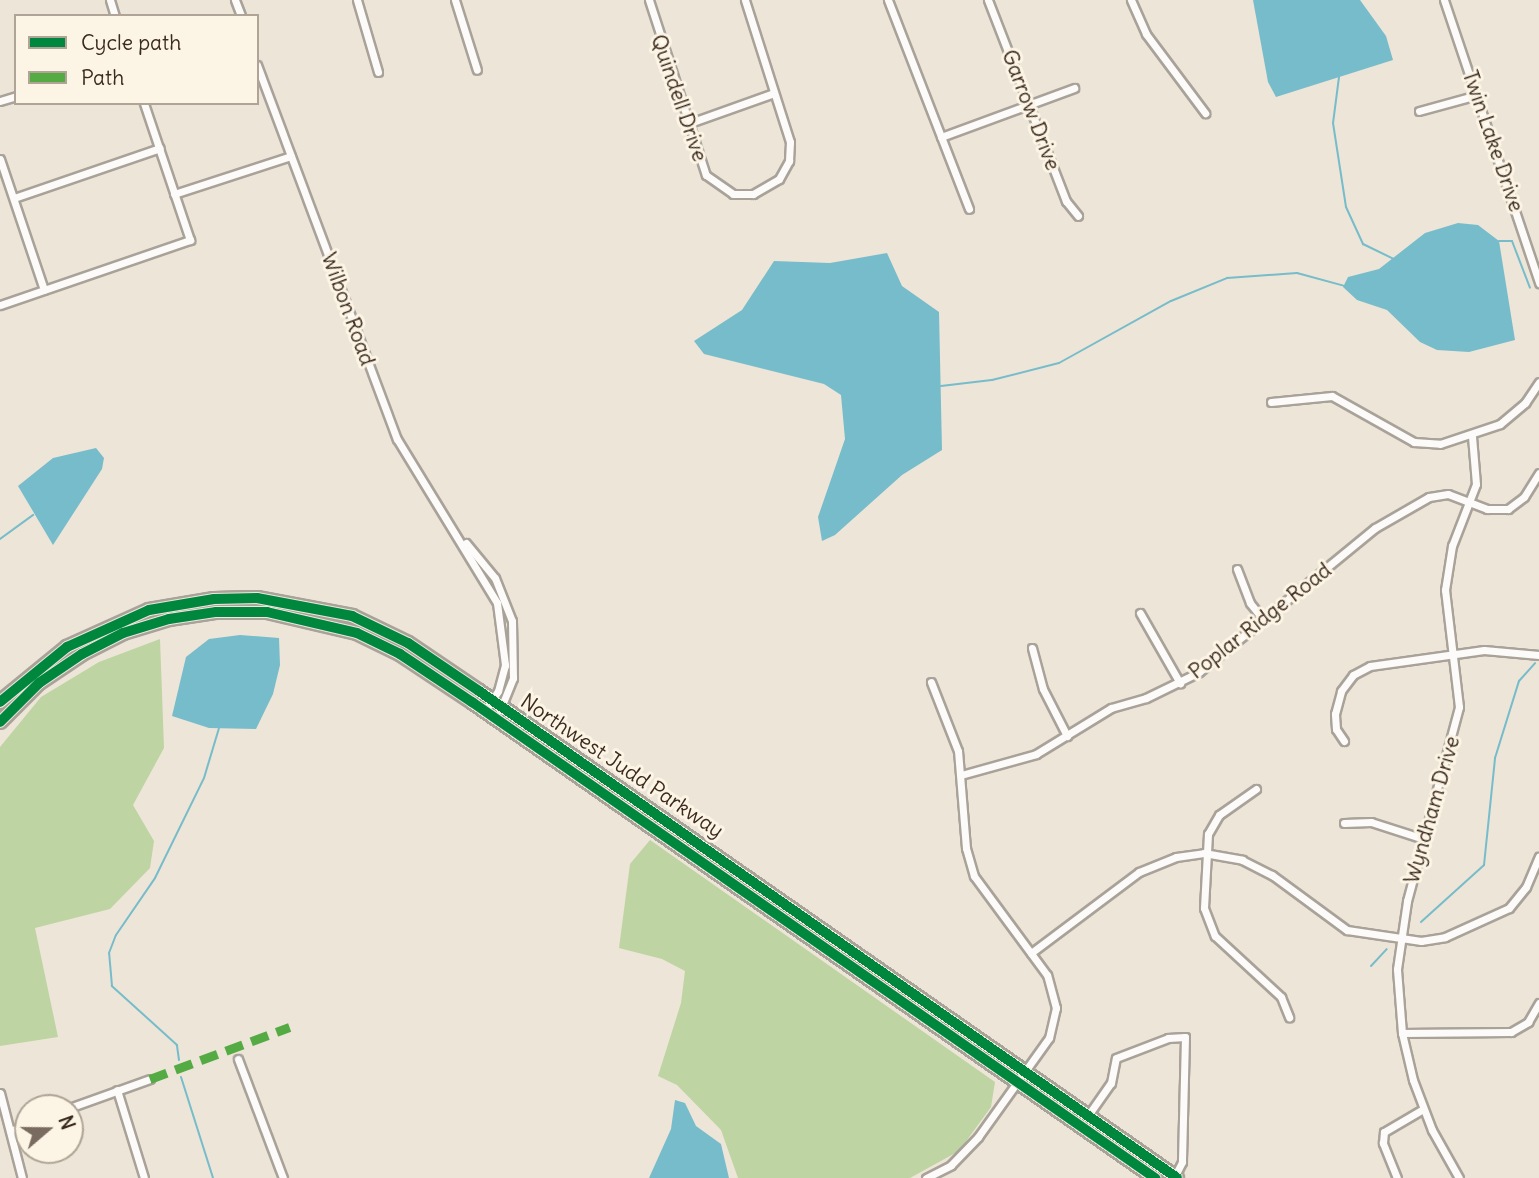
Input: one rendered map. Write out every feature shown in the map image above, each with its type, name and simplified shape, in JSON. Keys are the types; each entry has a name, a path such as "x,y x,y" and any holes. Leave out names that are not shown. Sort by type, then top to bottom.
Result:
{"highway":[{"name":"Northwest Judd Parkway","path":"0,702 53,656 115,622 166,606 244,597 310,605 369,623 408,643 493,709 1021,1077 1154,1178"},
{"name":"Northwest Judd Parkway","path":"0,722 48,676 108,640 169,619 240,611 295,615 357,633 400,654 493,709"},
{"name":"Northwest Judd Parkway","path":"1021,1077 1090,1114 1176,1177"}],"street":[{"path":"357,0 378,72"},
{"path":"455,0 477,70"},
{"name":"Quindell Drive","path":"649,0 699,162 717,187 733,194 769,188 789,161 790,142 745,0"},
{"path":"888,0 969,209"},
{"name":"Garrow Drive","path":"988,0 1066,201 1078,216"},
{"path":"1131,0 1146,34 1205,113"},
{"name":"Twin Lake Drive","path":"1444,0 1538,273 1539,283"},
{"name":"Wilbon Road","path":"259,70 397,439 463,540 495,578 512,621 513,678 493,709"},
{"path":"942,137 1074,88"},
{"path":"687,124 774,93"},
{"path":"1419,111 1477,94"},
{"path":"0,305 190,240 145,105"},
{"path":"14,198 160,149"},
{"path":"174,194 291,156"},
{"path":"0,159 44,290"},
{"path":"1271,402 1332,396 1414,442 1440,444 1472,436 1500,424 1525,403 1539,382"},
{"name":"Wyndham Drive","path":"1459,1178 1423,1109 1402,1033 1397,968 1401,937 1424,839 1454,737 1459,708 1445,590 1447,567 1476,484 1472,436"},
{"name":"Poplar Ridge Road","path":"961,775 1036,754 1111,708 1180,683 1395,515 1429,497 1448,494 1487,509 1508,509 1524,497 1539,473"},
{"path":"1237,569 1250,603 1264,620"},
{"path":"1140,613 1180,683"},
{"path":"1031,648 1043,689 1067,736"},
{"path":"1344,741 1335,714 1341,691 1353,675 1370,666 1484,650 1539,655"},
{"path":"926,1178 965,1154 1049,1038 1056,1008 1052,986 974,876 966,848 958,751 932,682"},
{"path":"1256,789 1219,815 1208,834 1204,853 1204,908 1209,927 1280,997 1289,1017"},
{"path":"1344,823 1371,822 1424,839"},
{"path":"1031,953 1139,872 1167,859 1204,853 1232,857 1260,868 1347,930 1433,940 1502,913 1520,896 1539,857"},
{"path":"1402,1033 1511,1032 1528,1022 1539,1003"},
{"path":"1090,1114 1111,1083 1116,1058 1168,1038 1185,1037 1182,1162 1176,1177"},
{"path":"238,1059 283,1178"},
{"path":"84,1102 149,1079"},
{"path":"117,1090 144,1178"},
{"path":"0,1093 22,1178"},
{"path":"1397,1178 1383,1143 1384,1132 1423,1109"},
{"path":"10,1131 14,1129"}],"green space":[{"path":"160,639 164,748 133,805 154,841 150,868 110,909 35,928 58,1037 0,1046 0,747 41,697 99,662"},
{"path":"650,840 995,1082 991,1107 959,1151 910,1178 738,1178 721,1130 677,1085 658,1076 681,1003 685,971 662,959 619,948 630,864"}],"water":[{"path":"1253,0 1360,0 1386,36 1393,60 1276,97 1268,82"},
{"path":"1458,223 1478,225 1499,241 1515,340 1469,352 1437,350 1420,342 1387,310 1357,300 1343,287 1348,277 1379,269 1425,233"},
{"path":"887,253 902,286 939,312 942,450 902,475 835,535 822,541 818,517 845,439 841,395 824,384 704,354 694,341 742,310 774,261 830,263"},
{"path":"96,448 104,458 102,469 53,545 18,486 53,458"},
{"path":"240,635 279,638 280,665 273,694 256,729 209,728 172,716 186,657 209,639"},
{"path":"675,1100 685,1103 696,1126 721,1144 729,1178 649,1178 671,1129"}],"waterway":[{"path":"1339,77 1333,123 1346,207 1363,244 1394,259"},
{"path":"1499,241 1512,241 1530,288"},
{"path":"941,386 992,380 1059,363 1171,301 1227,278 1297,273 1345,286"},
{"path":"0,539 33,515"},
{"path":"1421,922 1484,865 1495,758 1519,681 1535,663"},
{"path":"179,1060 177,1045 112,986 109,953 116,935 155,878 204,778 219,728"},
{"path":"1371,966 1387,949"},
{"path":"181,1077 213,1178"}],"marked path":[{"path":"150,1079 290,1027"}],"cycle path":[{"path":"0,702 67,647 149,610 214,599 257,598 352,616 408,643 479,691 1177,1178"},
{"path":"0,722 39,683 82,654 123,633 169,619 216,612 267,612 357,633 400,654 472,702 1155,1178"}]}
